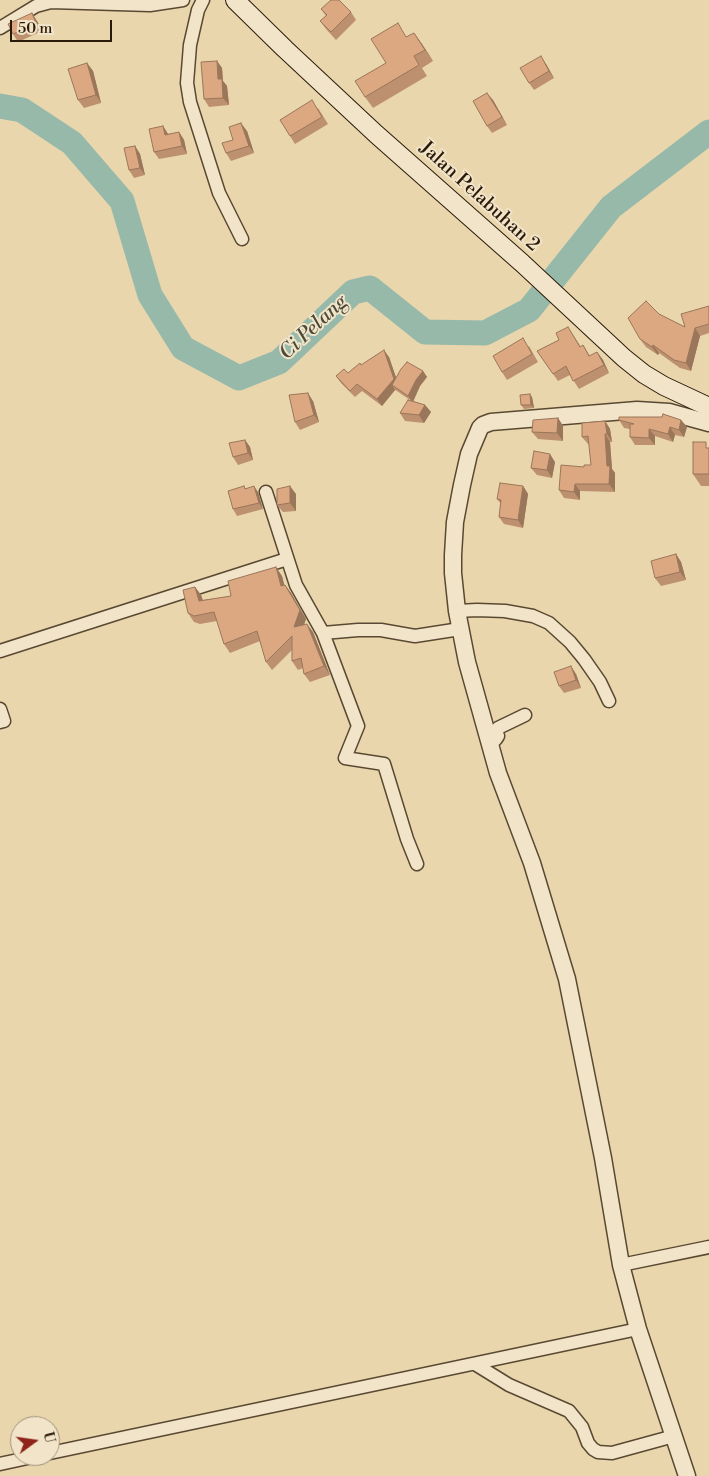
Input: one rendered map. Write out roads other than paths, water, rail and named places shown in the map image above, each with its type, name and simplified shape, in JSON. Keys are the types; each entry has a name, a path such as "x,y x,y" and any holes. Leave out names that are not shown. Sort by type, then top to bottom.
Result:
{"main road":[{"name":"Jalan Pelabuhan 2","path":"236,0 278,43 376,134 644,374 664,386 709,407"}],"street":[{"path":"0,28 36,6 51,2 150,5 183,0"},
{"path":"203,0 198,10 190,46 187,83 190,102 219,194 242,239"},
{"path":"687,1476 638,1329 621,1265 603,1158 567,979 532,863 498,773 490,745 467,662 457,611 453,573 456,522 462,485 469,454 483,425 491,422 638,410 669,412 709,423"},
{"path":"266,492 296,585 323,633 358,726 346,758 384,764 407,839 417,864"},
{"path":"0,651 287,559"},
{"path":"457,611 505,611 533,616 549,623 570,642 584,659 600,682 609,701"},
{"path":"323,633 381,630 414,636 460,629"},
{"path":"0,709 4,721 0,722"},
{"path":"490,745 498,736 496,730 498,728 525,715"},
{"path":"621,1265 709,1247"},
{"path":"60,1451 638,1329"},
{"path":"475,1364 509,1385 569,1411 582,1427 592,1449 598,1452 612,1452 674,1436"}],"waterway":[{"name":"Ci Pelang","path":"0,106 22,110 72,143 122,201 150,295 183,348 239,378 279,362 353,292 370,288 425,332 485,333 529,310 611,207 709,132"}]}
